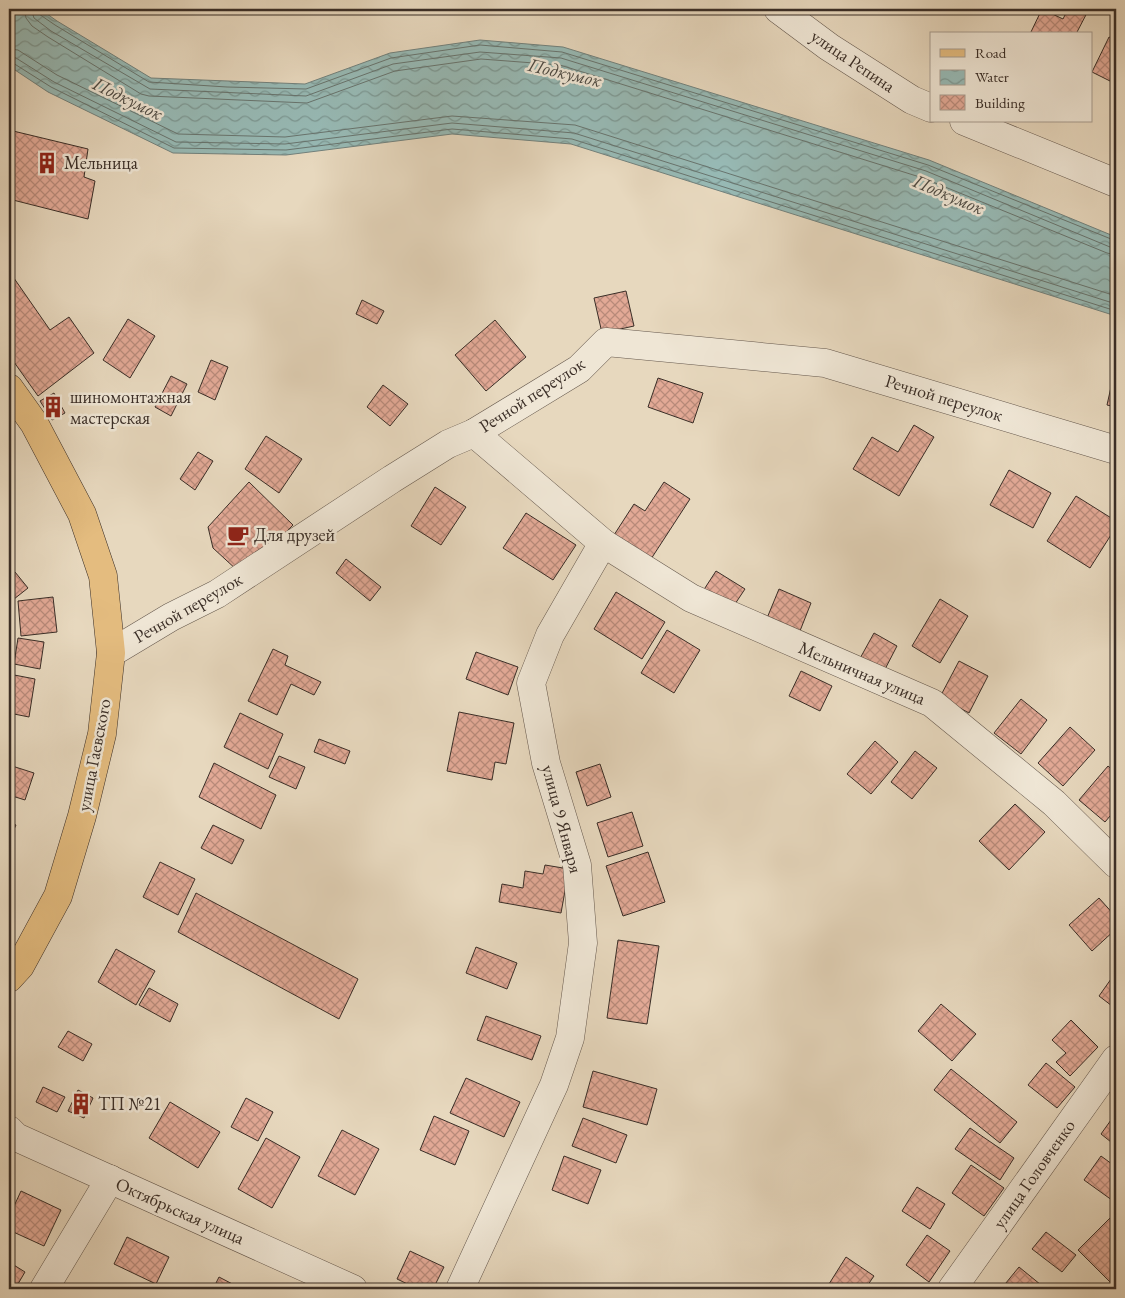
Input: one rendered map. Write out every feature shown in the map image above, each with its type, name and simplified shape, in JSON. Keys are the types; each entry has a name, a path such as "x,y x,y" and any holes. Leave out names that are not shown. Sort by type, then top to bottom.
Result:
{"main road":[{"name":"улица Гаевского","path":"9,388 34,423 82,514 103,576 111,653 102,734 82,816 58,896 20,966 9,978"}],"street":[{"name":"улица Репина","path":"778,9 830,47 912,100 930,108"},
{"path":"966,122 1116,183"},
{"name":"Речной переулок","path":"111,653 171,617 217,594 448,444 474,432 579,369 606,342 825,363 1116,450"},
{"path":"474,432 603,543"},
{"name":"Мельничная улица","path":"603,543 691,598 932,703 1054,803 1116,864"},
{"name":"улица 9 Января","path":"460,1289 554,1085 570,1038 583,943 577,865 546,763 531,683 550,634 603,543"},
{"name":"улица Головченко","path":"952,1289 1116,1059"},
{"name":"Октябрьская улица","path":"9,1130 16,1137 353,1289"},
{"path":"44,1289 110,1179"}],"water":[{"name":"Подкумок","path":"9,9 40,9 151,78 305,84 390,53 480,40 563,47 929,160 1116,237 1116,316 571,144 452,134 286,155 173,153 48,92 9,66"}],"building":[{"path":"1042,9 1063,19 1068,9 1089,9 1077,32 1031,32"},
{"path":"1109,37 1116,40 1116,84 1092,72"},
{"name":"Мельница","path":"9,130 88,149 84,177 95,181 88,219 9,199"},
{"path":"9,271 50,330 69,317 94,353 38,396 9,355"},
{"path":"626,291 634,326 602,333 594,298"},
{"path":"362,300 384,311 377,324 356,314"},
{"path":"128,319 155,336 130,378 103,360"},
{"path":"495,320 526,357 486,391 455,355"},
{"path":"211,360 228,367 215,400 198,392"},
{"path":"171,376 187,384 171,416 155,407"},
{"path":"658,378 703,393 693,423 648,407"},
{"path":"1113,378 1116,378 1116,407 1107,405"},
{"path":"383,385 408,404 390,426 367,407"},
{"name":"шиномонтажная мастерская","path":"54,393 65,413 52,420 40,401"},
{"path":"914,425 934,437 899,496 853,469 872,437 898,452"},
{"path":"266,436 302,459 279,493 245,469"},
{"path":"198,452 213,461 195,490 180,479"},
{"path":"1009,470 1051,493 1033,528 990,505"},
{"path":"249,482 293,525 250,569 238,571 213,548 208,527"},
{"path":"664,482 690,499 651,559 614,535 634,504 645,511"},
{"path":"435,487 466,507 441,545 411,526"},
{"path":"1076,496 1116,521 1116,527 1090,568 1047,541"},
{"path":"526,513 576,545 553,580 503,548"},
{"path":"346,559 381,587 370,601 336,573"},
{"path":"716,571 745,589 731,610 703,591"},
{"path":"15,572 28,588 9,603 9,576"},
{"path":"779,589 811,603 798,636 765,623"},
{"path":"616,592 665,622 642,659 594,629"},
{"path":"53,597 57,632 21,636 18,601"},
{"path":"940,599 968,616 940,663 912,646"},
{"path":"667,630 700,650 674,693 641,673"},
{"path":"874,633 897,646 882,675 858,662"},
{"path":"18,638 44,642 40,669 14,664"},
{"path":"273,649 288,656 285,665 321,682 314,695 291,684 277,715 248,701"},
{"path":"476,652 518,667 508,695 466,679"},
{"path":"959,661 988,676 969,713 940,697"},
{"path":"801,671 832,686 820,711 789,696"},
{"path":"9,674 35,679 29,717 9,713"},
{"path":"1021,699 1047,720 1021,754 994,733"},
{"path":"459,712 514,723 506,764 495,762 492,780 447,771"},
{"path":"240,713 283,734 268,769 224,747"},
{"path":"1070,727 1095,750 1063,786 1038,763"},
{"path":"319,739 350,751 345,764 314,752"},
{"path":"875,741 898,762 871,794 847,774"},
{"path":"915,751 937,768 912,799 891,782"},
{"path":"279,756 305,767 296,789 269,777"},
{"path":"214,763 276,795 261,829 199,797"},
{"path":"600,764 611,797 587,806 576,772"},
{"path":"9,765 34,773 25,800 9,795"},
{"path":"1108,766 1116,773 1116,809 1105,822 1079,800"},
{"path":"1015,804 1045,832 1009,870 979,841"},
{"path":"632,812 643,846 608,857 597,823"},
{"path":"9,822 16,825 9,840"},
{"path":"213,825 244,840 232,864 201,848"},
{"path":"648,852 665,902 623,916 606,866"},
{"path":"160,862 195,879 178,915 143,897"},
{"path":"545,865 569,869 561,913 499,902 502,884 523,888 525,871 543,874"},
{"path":"196,893 358,979 339,1019 178,932"},
{"path":"1099,898 1116,917 1116,929 1092,951 1069,925"},
{"path":"618,940 659,946 647,1024 607,1018"},
{"path":"476,947 517,963 507,989 466,973"},
{"path":"116,949 155,971 136,1005 98,982"},
{"path":"1116,972 1116,1009 1099,996"},
{"path":"149,988 178,1004 170,1022 139,1005"},
{"path":"941,1004 976,1034 952,1061 918,1031"},
{"path":"486,1016 541,1036 532,1060 477,1040"},
{"path":"1071,1020 1098,1047 1070,1076 1056,1062 1066,1053 1052,1040"},
{"path":"68,1031 92,1044 83,1061 58,1047"},
{"path":"1046,1063 1075,1087 1057,1108 1028,1085"},
{"path":"951,1069 1017,1122 1000,1143 934,1090"},
{"path":"593,1071 657,1089 647,1125 583,1107"},
{"path":"466,1078 520,1102 504,1137 450,1113"},
{"path":"43,1087 65,1097 57,1112 36,1102"},
{"name":"ТП №21","path":"78,1090 93,1098 84,1118 68,1111"},
{"path":"246,1098 273,1112 258,1141 231,1127"},
{"path":"170,1102 220,1132 198,1168 149,1138"},
{"path":"1116,1113 1116,1146 1101,1134"},
{"path":"434,1116 469,1131 455,1165 420,1150"},
{"path":"583,1118 627,1135 616,1163 572,1146"},
{"path":"970,1128 1014,1158 1000,1180 955,1149"},
{"path":"342,1130 379,1149 355,1195 318,1176"},
{"path":"266,1138 300,1157 272,1208 238,1189"},
{"path":"564,1156 601,1170 588,1204 552,1190"},
{"path":"1101,1156 1116,1167 1116,1203 1084,1180"},
{"path":"971,1165 1004,1188 984,1216 952,1193"},
{"path":"917,1187 945,1204 930,1229 902,1211"},
{"path":"21,1191 61,1210 44,1246 9,1230 9,1217"},
{"path":"1114,1214 1116,1216 1116,1288 1078,1250"},
{"path":"1046,1232 1076,1255 1062,1272 1032,1249"},
{"path":"927,1235 950,1251 929,1282 906,1265"},
{"path":"127,1237 169,1257 156,1284 114,1264"},
{"path":"410,1251 444,1267 433,1289 418,1289 397,1279"},
{"path":"846,1257 874,1276 865,1289 837,1289 829,1284"},
{"path":"9,1262 25,1272 15,1289 9,1289"},
{"path":"1019,1267 1046,1289 1001,1289"},
{"path":"219,1277 242,1289 213,1289"}],"place":[{"name":"Мельница","path":"47,163"},
{"name":"шиномонтажная мастерская","path":"53,407"},
{"name":"Для друзей","path":"238,535"},
{"name":"ТП №21","path":"81,1104"}]}
